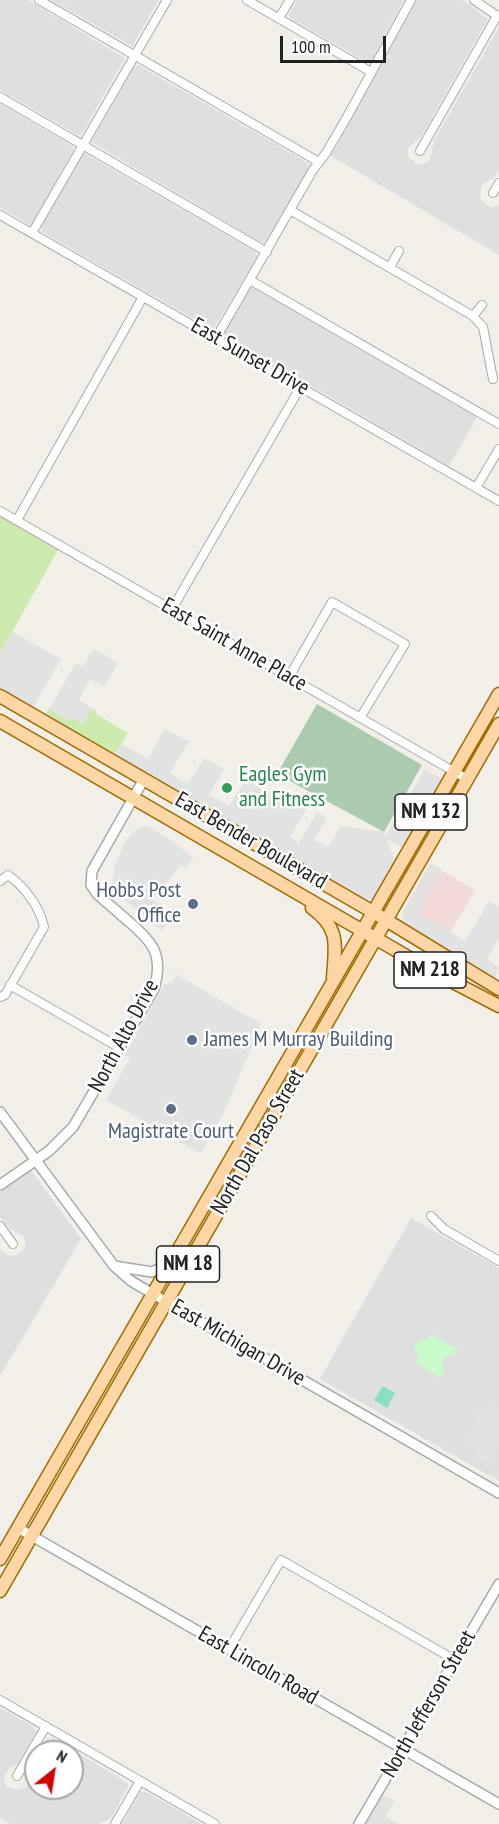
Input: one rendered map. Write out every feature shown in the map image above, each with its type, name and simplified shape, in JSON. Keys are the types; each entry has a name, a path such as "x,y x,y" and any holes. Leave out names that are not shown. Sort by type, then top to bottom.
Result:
{"main road":[{"name":"North Dal Paso Street","path":"0,1559 499,694"},
{"name":"East Bender Boulevard","path":"0,696 387,920 499,989"},
{"name":"East Bender Boulevard","path":"0,721 432,971 499,1006"},
{"name":"North Dal Paso Street","path":"0,1591 499,724"},
{"path":"254,869 269,851"},
{"path":"304,897 327,922 333,935 336,953 333,981"}],"street":[{"path":"39,0 319,162"},
{"path":"32,233 166,0"},
{"path":"247,0 371,72"},
{"path":"279,18 290,0"},
{"path":"216,338 347,117 411,0"},
{"path":"420,151 498,17 474,0"},
{"path":"0,97 267,252"},
{"path":"493,193 499,183"},
{"path":"290,210 473,316 483,327 493,379"},
{"name":"East Sunset Drive","path":"0,214 499,501"},
{"path":"390,267 399,251"},
{"path":"250,280 499,424"},
{"path":"16,520 143,297"},
{"path":"473,316 482,305"},
{"path":"172,609 301,386"},
{"path":"476,488 499,449"},
{"name":"East Saint Anne Place","path":"0,511 468,779"},
{"path":"289,677 332,602 405,644 360,718"},
{"name":"North Alto Drive","path":"0,1185 37,1160 66,1136 154,989 159,967 154,947 144,934 96,894 91,885 92,871 144,779"},
{"path":"0,881 8,875 18,881 42,915 44,927 5,995 0,997"},
{"path":"10,985 120,1048"},
{"name":"East Michigan Drive","path":"0,1112 114,1266 126,1277 499,1493"},
{"path":"431,1216 444,1229 499,1261"},
{"path":"0,1226 14,1244"},
{"path":"114,1266 152,1272 171,1263"},
{"name":"East Lincoln Road","path":"18,1528 499,1804"},
{"path":"229,1649 281,1560 455,1660"},
{"name":"North Jefferson Street","path":"359,1824 499,1584"},
{"path":"0,1700 215,1824"},
{"path":"17,1776 46,1726"},
{"path":"115,1824 140,1781"}],"shaded area":[{"path":"0,0 28,0 125,58 81,135 0,90"},
{"path":"51,0 159,0 132,46"},
{"path":"297,0 404,0 371,62 368,63 290,18 289,14"},
{"path":"417,0 463,0 488,19 422,135 408,148 408,156 416,164 424,164 430,160 434,141 499,27 499,170 495,177 482,185 480,195 485,204 492,207 499,205 499,255 331,156"},
{"path":"138,65 310,164 310,168 266,241 262,243 91,142 135,66"},
{"path":"0,104 73,146 74,149 31,225 0,208"},
{"path":"84,153 256,252 257,257 213,330 42,232 41,224"},
{"path":"252,287 477,417 449,466 225,336 223,332"},
{"path":"13,632 61,659 33,708 0,689 0,654"},
{"path":"94,649 118,663 104,687 90,679 79,700 92,708 83,724 73,718 69,720 49,709 76,663 83,666"},
{"path":"165,729 189,741 170,773 188,784 204,758 224,769 209,795 229,806 245,780 270,794 275,787 308,807 290,837 299,843 317,812 327,818 314,839 328,847 341,826 384,832 386,836 425,769 445,781 405,849 387,839 393,856 398,859 377,895 372,899 362,900 114,755 122,744 148,759"},
{"path":"144,826 170,839 193,858 185,869 181,865 153,899 173,916 161,931 125,900 113,884 114,869 124,843 132,833"},
{"path":"430,863 441,870 422,903 421,915 465,941 489,901 499,907 499,938 487,960 499,967 495,979 404,922 402,913"},
{"path":"441,870 475,890 450,933 420,915 422,903"},
{"path":"176,974 261,1024 224,1113 201,1154 106,1100 130,1058 125,1055 164,985 172,982"},
{"path":"31,1170 81,1239 0,1376 0,1247 9,1256 17,1255 26,1243 24,1237 8,1227 0,1217 0,1192"},
{"path":"411,1218 499,1268 499,1481 320,1379"},
{"path":"486,1401 499,1409 499,1448 490,1463 461,1447"},
{"path":"0,1708 33,1726 36,1732 32,1740 24,1740 24,1753 18,1764 10,1767 5,1774 4,1784 7,1787 18,1790 24,1788 24,1800 84,1800 84,1757 128,1783 111,1818 99,1824 9,1824 0,1818"},
{"path":"140,1792 146,1792 202,1824 122,1824"},
{"path":"383,1795 394,1801 386,1816 399,1824 366,1824"}],"green space":[{"path":"0,516 59,548 0,654"},
{"path":"317,704 422,765 384,832 277,774"},
{"path":"92,708 97,711 96,714 128,733 114,755 45,714 49,709 69,720 73,718 83,724"},
{"path":"431,1334 457,1349 454,1355 444,1360 442,1365 445,1371 441,1378 416,1363 419,1357 414,1349 415,1344 422,1339 427,1340"},
{"path":"383,1386 395,1393 387,1408 374,1400"}],"place":[{"name":"Eagles Gym and Fitness","path":"227,788"},
{"name":"Hobbs Post Office","path":"193,904"},
{"name":"James M Murray Building","path":"192,1040"},
{"name":"Magistrate Court","path":"171,1109"}]}
